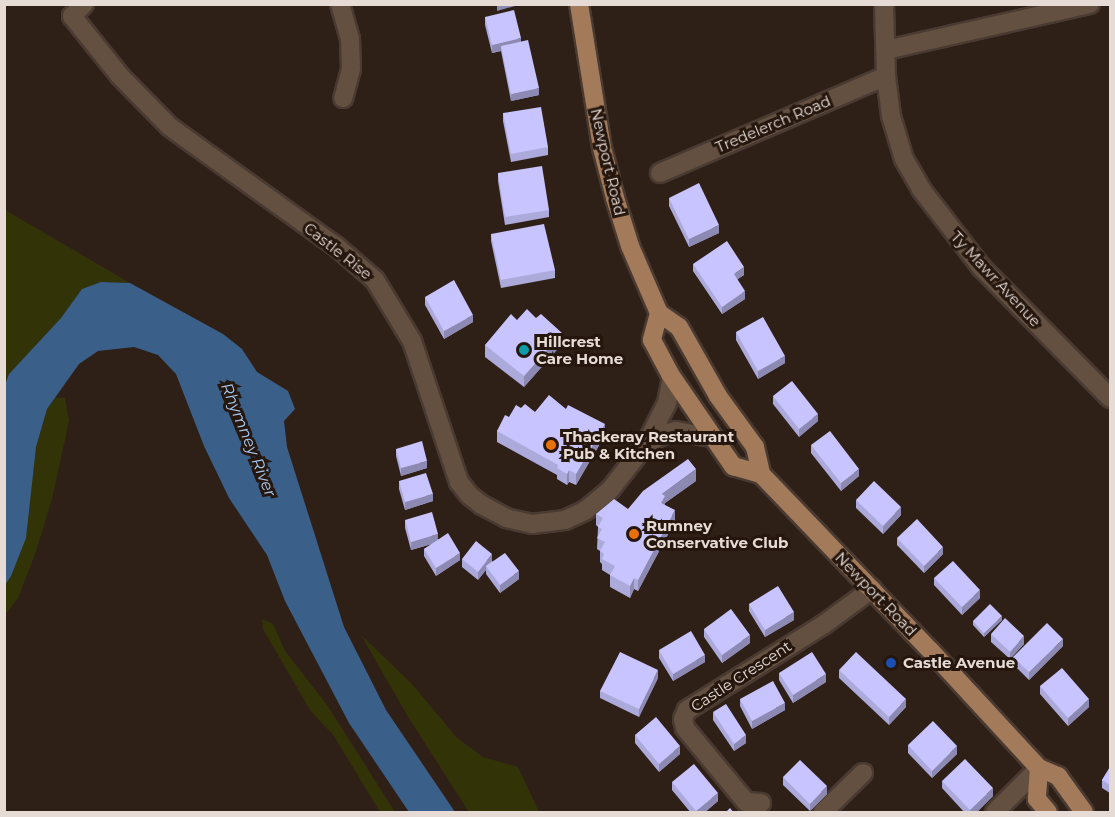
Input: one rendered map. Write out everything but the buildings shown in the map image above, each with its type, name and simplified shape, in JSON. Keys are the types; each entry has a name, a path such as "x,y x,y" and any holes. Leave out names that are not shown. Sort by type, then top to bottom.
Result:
{"main road":[{"name":"Newport Road","path":"579,4 599,130 615,198 630,246 659,313 679,327 718,396 755,447 761,474"},
{"name":"Newport Road","path":"659,313 652,340 672,377 733,466 761,474 1039,768 1058,776 1084,813"},
{"path":"1039,768 1037,799 1048,813"}],"street":[{"path":"340,4 350,40 351,69 343,98"},
{"name":"Ty Mawr Avenue","path":"884,4 886,76 891,116 904,159 941,218 981,267 1110,398"},
{"path":"885,50 1089,4"},
{"name":"Castle Rise","path":"73,8 120,76 170,127 337,247 375,280 412,341 457,476 469,495 482,506 506,518 531,524 577,516 610,490 646,444 667,403 672,377"},
{"name":"Tredelerch Road","path":"660,173 886,76"},
{"name":"Castle Rise","path":"646,444 664,434 676,431 711,437"},
{"name":"Castle Crescent","path":"761,803 746,802 685,728 683,719 687,710 823,625 872,589"},
{"path":"995,813 1039,768"},
{"path":"823,813 863,773"}],"shaded area":[{"path":"5,210 130,283 101,282 82,289 61,318 9,374 5,385"},
{"path":"55,398 65,398 69,421 52,499 18,598 5,615 5,585 11,576 36,447 47,409"},
{"path":"262,619 273,624 285,651 327,705 395,812 380,812 334,736 310,710 263,629"},
{"path":"361,635 412,684 456,737 483,757 518,767 539,812 469,812 407,715"}],"water":[{"name":"Rhymney River","path":"101,282 130,283 223,334 242,349 257,372 288,391 295,409 284,421 287,447 344,627 386,710 455,812 409,812 349,723 285,601 267,555 229,498 204,446 176,374 158,355 134,347 98,351 79,364 47,409 36,447 26,538 11,576 5,585 5,385 9,374 61,318 82,289"}],"place":[{"name":"Hillcrest Care Home","path":"524,350"},
{"name":"Thackeray Restaurant Pub & Kitchen","path":"551,445"},
{"name":"Rumney Conservative Club","path":"634,534"},
{"name":"Castle Avenue","path":"891,663"}]}
